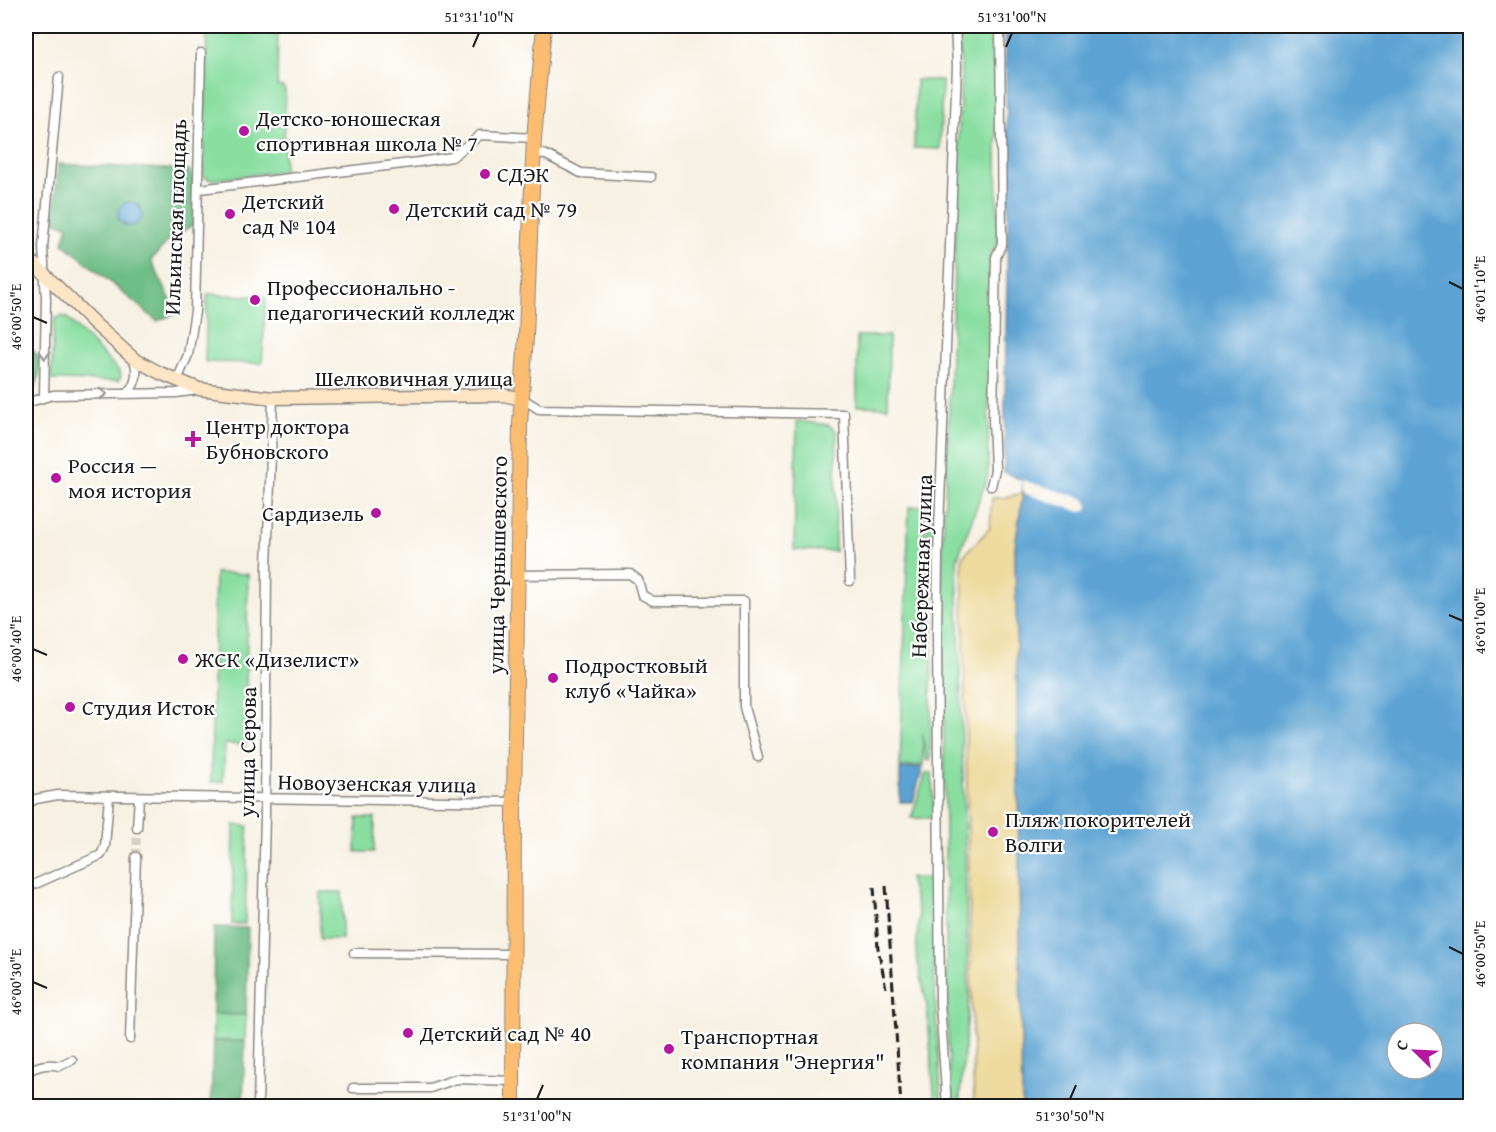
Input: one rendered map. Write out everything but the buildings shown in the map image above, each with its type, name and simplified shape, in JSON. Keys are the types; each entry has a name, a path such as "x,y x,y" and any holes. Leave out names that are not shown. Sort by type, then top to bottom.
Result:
{"main road":[{"name":"улица Чернышевского","path":"513,1107 514,802 523,399 534,145 544,26"}],"street":[{"name":"Набережная улица","path":"947,1107 940,1003 937,636 938,554 957,66 955,26"},
{"path":"992,486 995,470 993,418 996,257 1002,244 1000,26"},
{"name":"Ильинская площадь","path":"177,380 188,354 195,311 200,189 201,53"},
{"path":"44,396 46,299 43,247 59,77"},
{"path":"200,189 452,157 480,135 534,145 546,155 582,173 651,177"},
{"path":"26,256 134,359 199,390"},
{"path":"126,394 135,381 134,359"},
{"name":"Шелковичная улица","path":"26,403 44,396 176,393 199,390 273,398 503,395 523,399 539,409 844,414 850,581"},
{"name":"улица Серова","path":"258,1107 267,567 273,398"},
{"path":"518,575 630,574 638,580 642,595 653,601 744,601 744,707 758,757"},
{"name":"Новоузенская улица","path":"26,804 36,799 58,795 264,800 514,802"},
{"path":"26,888 101,855 105,846 109,797"},
{"path":"137,828 139,797"},
{"path":"130,1039 136,857"},
{"path":"354,953 514,954"},
{"path":"26,1071 42,1065 60,1066 72,1059"},
{"path":"353,1088 430,1088 456,1079 513,1081"}],"green space":[{"name":"Детско-юношеская спортивная школа № 7","path":"207,26 278,26 277,86 283,87 285,91 284,171 211,180 203,176"},
{"path":"958,26 996,26 998,242 990,256 988,476 957,560 969,1001 959,1106 951,1106 947,1020 942,555 961,73"},
{"path":"916,80 942,80 940,149 914,148"},
{"path":"58,164 189,170 195,183 194,224 171,238 151,260 177,313 157,321 63,243 68,226 54,221"},
{"path":"207,294 266,297 262,363 205,362"},
{"path":"61,316 66,317 120,372 121,377 118,381 51,380 54,322"},
{"path":"857,336 889,336 888,407 857,406"},
{"path":"28,350 34,351 40,368 35,387 26,395"},
{"path":"797,421 829,425 837,432 835,551 794,550"},
{"path":"929,502 935,502 930,760 926,760 923,733 923,765 900,767 909,507 925,506 924,655"},
{"path":"215,573 248,574 245,745 225,744 223,782 211,782"},
{"path":"926,773 932,773 934,818 911,818"},
{"path":"357,818 375,818 374,852 356,852"},
{"path":"234,825 248,826 245,924 232,924"},
{"path":"909,878 934,879 935,992 942,1106 935,1106 927,1006 916,953 919,915"},
{"path":"320,892 342,892 342,939 320,939"},
{"path":"214,927 248,928 246,1015 213,1014"},
{"path":"213,1014 246,1015 245,1041 213,1041"},
{"path":"213,1041 245,1041 243,1106 211,1106"}],"sand":[{"name":"Пляж покорителей Волги","path":"1023,493 1015,547 1022,1106 974,1106 962,557 990,528 992,498"}],"water":[{"path":"1005,26 1470,26 1470,1106 1022,1106 1015,547 1023,493 1022,480 1004,472 1008,202"},
{"path":"130,202 135,203 141,209 141,219 135,225 130,226 125,225 119,219 118,214 119,209 125,203"},
{"path":"923,767 913,802 900,802 900,769"}],"pier":[{"path":"1022,480 1085,499 1088,506 1086,511 1081,512 1023,493"}],"tunnel":[{"path":"136,857 137,828"}],"railway":[{"path":"886,886 901,1106"},
{"path":"874,887 878,948 886,988"}],"place":[{"name":"Детско-юношеская спортивная школа № 7","path":"244,131"},
{"name":"СДЭК","path":"485,174"},
{"name":"Детский сад № 79","path":"394,209"},
{"name":"Детский сад № 104","path":"230,214"},
{"name":"Профессионально - педагогический колледж","path":"255,300"},
{"name":"Центр доктора Бубновского","path":"193,439"},
{"name":"Россия — моя история","path":"56,478"},
{"name":"Сардизель","path":"376,513"},
{"name":"ЖСК «Дизелист»","path":"183,659"},
{"name":"Подростковый клуб «Чайка»","path":"553,678"},
{"name":"Студия Исток","path":"70,707"},
{"name":"Пляж покорителей Волги","path":"993,832"},
{"name":"Детский сад № 40","path":"408,1033"},
{"name":"Транспортная компания \"Энергия\"","path":"669,1049"}]}
